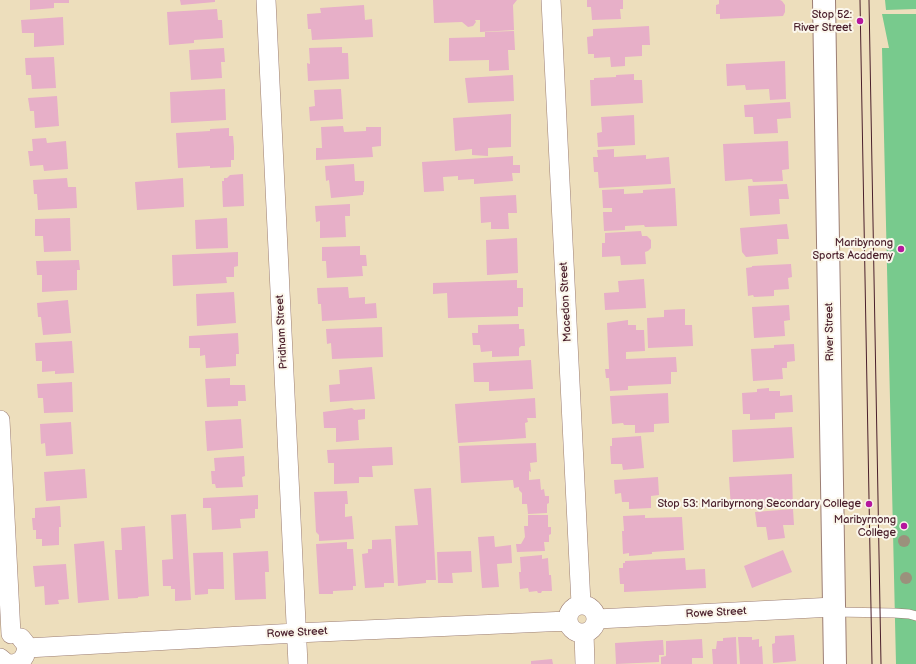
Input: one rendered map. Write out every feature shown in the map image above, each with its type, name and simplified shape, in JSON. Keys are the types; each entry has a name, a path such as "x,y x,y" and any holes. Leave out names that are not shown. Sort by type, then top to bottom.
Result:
{"street":[{"name":"Pridham Street","path":"266,0 298,664"},
{"name":"Macedon Street","path":"551,0 581,604"},
{"name":"River Street","path":"824,0 835,664"},
{"path":"0,420 5,637 16,635 22,638 27,648 22,660 17,663 6,663 0,658"},
{"path":"581,604 592,607 595,611 597,622 590,632 578,633 573,630 568,621 568,615 571,609 581,604"},
{"name":"Rowe Street","path":"597,619 834,610"},
{"name":"Rowe Street","path":"27,648 296,633 568,621"},
{"path":"584,633 585,664"}],"lane":[{"path":"834,610 908,614 916,616"}],"green space":[{"path":"885,0 916,0 916,9 886,10"},
{"name":"Maribynong Sports Academy","path":"882,14 916,14 916,664 896,664 882,48 889,48"}],"building":[{"path":"30,0 69,0 69,3 54,3 54,8 30,10"},
{"path":"180,0 215,0 215,2 181,5"},
{"path":"433,0 517,0 513,5 514,30 480,32 480,20 475,20 476,22 473,26 468,27 462,22 434,23"},
{"path":"587,0 623,0 623,9 620,9 621,19 592,20 591,7 587,7"},
{"path":"719,0 780,0 785,5 785,12 783,16 720,19 720,14 716,14 716,5 719,4"},
{"path":"364,5 365,20 372,19 373,37 312,40 311,29 308,29 307,14 321,13 320,8"},
{"path":"217,9 218,20 222,20 223,38 194,40 194,43 169,45 167,12"},
{"path":"63,17 64,45 34,47 34,33 22,33 21,20"},
{"path":"649,26 650,45 642,45 642,56 625,57 625,66 611,67 610,57 594,58 594,54 588,54 587,37 593,36 593,29"},
{"path":"514,31 515,50 508,50 509,70 489,71 489,60 449,61 449,38 485,37 485,32"},
{"path":"342,47 342,53 348,53 349,79 308,81 307,63 310,64 309,48"},
{"path":"224,48 225,62 221,62 222,78 191,80 189,50"},
{"path":"54,57 56,88 32,89 31,75 26,75 25,58"},
{"path":"785,61 786,99 770,100 769,89 746,90 745,85 727,86 726,64"},
{"path":"634,74 634,80 642,80 643,103 591,106 590,80 594,80 594,78 616,77 616,75"},
{"path":"513,75 514,101 468,103 465,78"},
{"path":"225,89 226,120 171,123 170,92"},
{"path":"341,89 343,119 310,121 309,107 315,106 314,90"},
{"path":"57,96 59,126 35,128 34,111 30,111 28,98"},
{"path":"790,102 791,118 777,119 778,133 754,134 753,117 745,117 744,105"},
{"path":"511,114 511,147 488,148 488,156 472,155 472,149 455,151 453,118"},
{"path":"634,115 635,145 598,147 597,133 602,132 601,117"},
{"path":"343,126 344,132 366,131 366,127 381,127 381,146 372,147 373,157 316,160 316,148 322,148 321,127"},
{"path":"229,128 229,136 233,136 234,147 234,160 231,160 231,167 210,168 210,166 178,168 176,133 210,131 210,129"},
{"path":"46,138 47,143 66,141 68,169 44,171 43,165 30,166 28,151 33,151 32,139"},
{"path":"788,141 789,169 782,170 783,181 753,182 752,179 725,181 723,144"},
{"path":"614,149 614,157 646,155 646,159 669,157 671,184 599,188 598,172 594,172 593,157 598,157 597,150"},
{"path":"513,156 513,165 520,165 520,173 512,173 513,181 474,184 474,179 458,180 458,176 443,177 444,191 424,192 422,162"},
{"path":"354,164 355,181 364,181 363,195 331,198 329,180 326,181 325,166"},
{"path":"243,174 244,206 223,207 222,181 230,175"},
{"path":"67,178 68,187 76,187 77,208 38,210 37,194 34,194 33,180"},
{"path":"183,178 184,207 137,210 135,182"},
{"path":"787,184 789,199 779,199 780,214 750,216 748,186"},
{"path":"675,188 677,226 625,226 625,230 604,231 603,212 612,212 612,208 603,208 602,190 624,189 624,194 643,193 643,190"},
{"path":"516,195 517,213 508,213 509,229 491,229 491,222 481,223 480,197"},
{"path":"350,204 350,216 345,216 346,237 320,238 320,221 316,222 315,206"},
{"path":"70,218 71,251 44,252 43,236 35,236 35,219"},
{"path":"227,218 228,248 196,249 195,220"},
{"path":"787,224 789,239 777,239 778,254 746,257 742,252 740,228"},
{"path":"641,231 642,236 647,236 651,240 651,248 645,252 646,264 621,265 620,256 602,257 602,243 605,243 605,233"},
{"path":"517,238 518,273 487,275 486,240"},
{"path":"360,246 360,255 366,255 367,266 362,266 363,276 327,278 326,261 322,261 322,247"},
{"path":"238,252 238,266 234,267 234,277 226,277 227,283 173,286 172,255"},
{"path":"79,260 80,270 77,270 77,290 42,292 42,275 37,275 36,261"},
{"path":"791,264 792,277 788,278 789,289 774,290 774,296 748,296 746,268 752,266"},
{"path":"644,279 646,308 605,310 604,293 619,292 618,281"},
{"path":"517,280 517,288 523,288 523,307 518,307 518,316 448,318 447,293 433,294 433,283"},
{"path":"348,287 349,298 365,297 365,304 376,303 377,318 322,321 321,304 318,304 317,288"},
{"path":"234,292 236,323 197,326 196,294"},
{"path":"68,300 71,333 43,335 41,317 38,317 37,303"},
{"path":"789,305 790,320 784,321 785,336 754,338 752,307"},
{"path":"685,309 685,325 692,325 693,346 648,348 647,318 664,317 664,310"},
{"path":"628,320 628,325 636,325 636,330 644,330 645,351 626,352 626,359 676,357 677,372 671,372 671,384 628,386 628,390 610,391 609,378 606,378 605,369 609,369 607,323"},
{"path":"519,324 519,329 524,329 525,346 521,346 519,348 519,356 492,357 492,351 481,352 480,345 473,345 472,333 478,333 478,325"},
{"path":"382,327 383,357 332,359 331,343 327,344 326,329"},
{"path":"238,333 239,354 236,354 236,366 206,368 205,355 200,356 200,348 189,348 189,336"},
{"path":"72,341 74,373 55,374 55,371 42,372 42,361 36,361 35,343"},
{"path":"794,344 795,361 787,362 787,368 782,368 783,379 753,381 751,349 774,348 774,345"},
{"path":"531,360 533,389 489,391 489,382 474,382 473,363"},
{"path":"372,367 375,399 330,402 329,385 340,384 339,370"},
{"path":"230,378 230,385 245,385 246,401 238,401 238,406 207,407 205,379"},
{"path":"72,382 73,412 44,413 43,398 38,398 37,384"},
{"path":"769,388 769,391 780,391 780,396 792,395 793,412 775,413 775,419 750,420 750,414 743,414 742,393 757,392 757,389"},
{"path":"668,393 669,423 654,424 654,432 635,433 635,425 624,425 623,423 612,424 610,396"},
{"path":"535,398 536,418 527,418 528,422 525,423 526,438 458,443 455,404"},
{"path":"352,408 354,410 365,409 365,419 358,420 359,440 336,442 336,428 324,428 323,412"},
{"path":"241,419 243,448 207,451 205,421"},
{"path":"71,422 73,454 46,456 45,443 41,444 40,424"},
{"path":"792,427 794,458 733,462 732,430"},
{"path":"641,436 644,468 623,470 622,464 611,464 610,446 612,446 612,438"},
{"path":"536,443 537,462 530,463 531,472 529,471 529,480 540,479 541,490 544,489 545,496 549,496 547,513 528,514 527,504 522,504 522,493 519,490 519,487 514,488 513,480 461,483 459,446"},
{"path":"392,447 393,465 372,466 373,477 359,477 359,483 334,484 334,463 328,463 327,450"},
{"path":"244,456 245,476 242,477 243,487 216,488 215,484 212,484 211,471 215,471 214,458"},
{"path":"85,469 87,498 46,501 44,472"},
{"path":"792,474 793,507 731,509 729,477"},
{"path":"658,477 659,495 651,496 651,508 629,509 629,502 622,502 621,493 615,494 614,480"},
{"path":"431,488 436,580 426,580 426,583 398,586 395,526 418,525 414,489"},
{"path":"347,491 348,504 345,504 345,517 352,516 354,539 319,541 319,535 316,532 314,492"},
{"path":"258,495 258,509 255,509 255,518 240,519 241,528 212,530 211,508 203,508 203,498"},
{"path":"60,506 61,527 59,527 59,545 42,546 42,539 36,539 36,530 33,530 32,518 35,518 35,508"},
{"path":"793,509 794,525 783,525 785,538 768,540 766,527 757,527 755,512"},
{"path":"186,514 191,600 175,601 175,589 171,589 171,586 163,586 162,560 173,559 171,515"},
{"path":"528,515 548,515 548,527 551,527 551,534 549,535 549,542 544,542 545,551 517,552 516,544 521,544 525,537 524,526 528,526"},
{"path":"645,515 645,518 682,517 684,550 652,552 652,554 629,556 629,553 623,554 623,516"},
{"path":"145,526 149,596 118,599 115,550 122,550 121,528"},
{"path":"494,536 495,547 511,545 512,563 497,564 499,587 482,588 478,537"},
{"path":"391,539 394,583 384,583 384,587 365,588 362,554 368,553 368,549 372,549 372,540"},
{"path":"104,541 109,600 78,603 74,544"},
{"path":"347,542 347,549 353,549 356,586 353,586 353,590 333,591 333,594 319,594 316,544"},
{"path":"783,550 792,572 752,588 744,566"},
{"path":"268,551 269,572 265,572 266,599 235,600 233,553"},
{"path":"471,551 472,572 452,573 453,583 438,583 437,552"},
{"path":"223,552 224,589 208,589 208,594 195,595 193,553"},
{"path":"542,555 542,559 548,558 552,591 542,591 541,593 538,593 537,591 529,592 528,588 520,589 520,557"},
{"path":"685,558 686,570 705,569 706,588 624,592 624,584 620,584 619,568 623,568 623,563 625,563 625,561"},
{"path":"66,564 69,599 58,600 59,604 45,605 44,586 35,587 33,566"},
{"path":"794,635 796,661 773,663 772,644 775,643 775,636"},
{"path":"736,637 737,664 713,664 712,649 716,649 717,641 723,641 723,638"},
{"path":"738,637 752,637 752,640 759,639 759,647 762,646 763,664 740,664"},
{"path":"702,639 703,658 692,658 692,664 661,664 661,657 666,656 666,641"},
{"path":"663,640 664,655 659,655 659,662 616,664 615,643"},
{"path":"552,659 553,664 531,664 531,661"}],"tram line":[{"path":"860,0 872,664"},
{"path":"869,0 881,664"}],"place":[{"name":"Stop 52: River Street","path":"860,21"},
{"name":"Maribynong Sports Academy","path":"901,249"},
{"name":"Stop 53: Maribyrnong Secondary College","path":"869,504"},
{"name":"Maribyrnong College","path":"904,526"}]}
